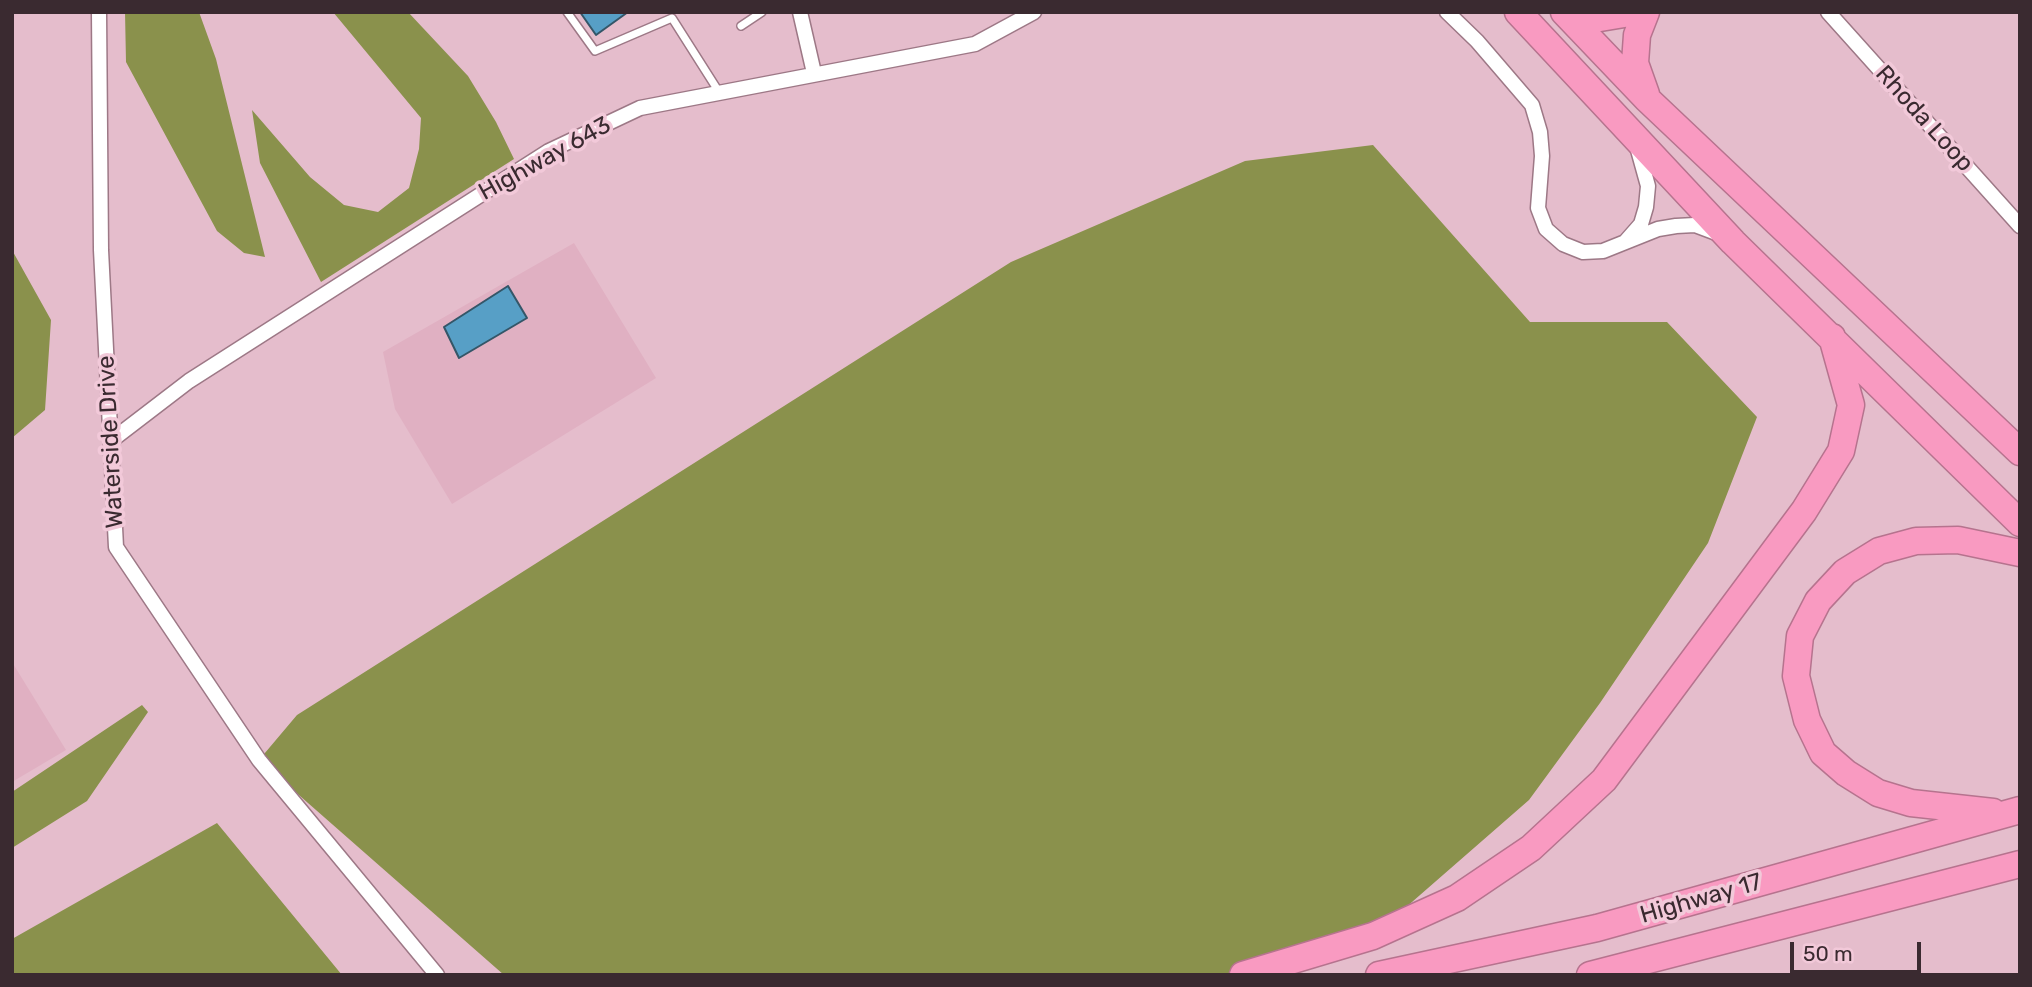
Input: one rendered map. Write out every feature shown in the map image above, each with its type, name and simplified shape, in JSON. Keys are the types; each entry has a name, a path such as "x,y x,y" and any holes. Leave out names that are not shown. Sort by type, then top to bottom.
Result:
{"highway":[{"path":"1518,12 1733,242 2020,523"},
{"path":"1564,12 1647,99 2020,452"},
{"path":"1572,12 1600,18 1636,12"},
{"path":"1646,12 1637,35 1635,63 1647,99"},
{"path":"1243,975 1373,936 1457,898 1531,848 1604,780 1804,511 1841,451 1851,405 1832,337"},
{"path":"1974,407 2020,435"},
{"path":"2014,812 1911,803 1878,793 1846,773 1823,753 1807,720 1796,676 1800,636 1818,600 1845,572 1879,551 1916,541 1958,540 2020,553"},
{"name":"Highway 17","path":"1379,975 1597,928 2014,812"},
{"name":"Highway 17","path":"1590,975 2020,864"}],"street":[{"name":"Waterside Drive","path":"99,12 101,250 116,547 259,760 438,975"},
{"path":"800,12 814,73"},
{"name":"Highway 643","path":"112,440 189,380 549,151 640,108 975,44 1034,12"},
{"path":"1447,12 1477,41 1532,105 1540,132 1542,156 1538,208 1546,229 1563,244 1583,252 1603,251 1658,229 1695,225 1733,242"},
{"name":"Rhoda Loop","path":"1828,12 2020,226"},
{"path":"1623,245 1640,224 1646,207 1648,186 1633,135"}],"lane":[{"path":"567,12 595,51 670,15 719,92"},
{"path":"741,26 762,12"}],"shaded area":[{"path":"574,243 656,378 452,504 395,409 383,352"},
{"path":"12,662 66,750 12,782"}],"green space":[{"path":"125,12 199,12 216,59 265,257 244,253 217,231 126,62"},
{"path":"333,12 408,12 468,76 496,122 514,159 321,282 260,163 252,110 310,177 344,205 378,212 409,188 419,149 421,118"},
{"path":"1373,145 1530,322 1667,322 1757,417 1708,543 1600,703 1529,800 1373,936 1243,975 504,975 259,760 297,715 1011,262 1245,161"},
{"path":"12,250 51,320 45,410 12,438"},
{"path":"142,705 148,712 87,801 12,848 12,792"},
{"path":"217,823 342,975 12,975 12,939"}],"building":[{"path":"580,12 628,12 596,35"},
{"path":"508,286 527,318 459,358 444,327"}]}
